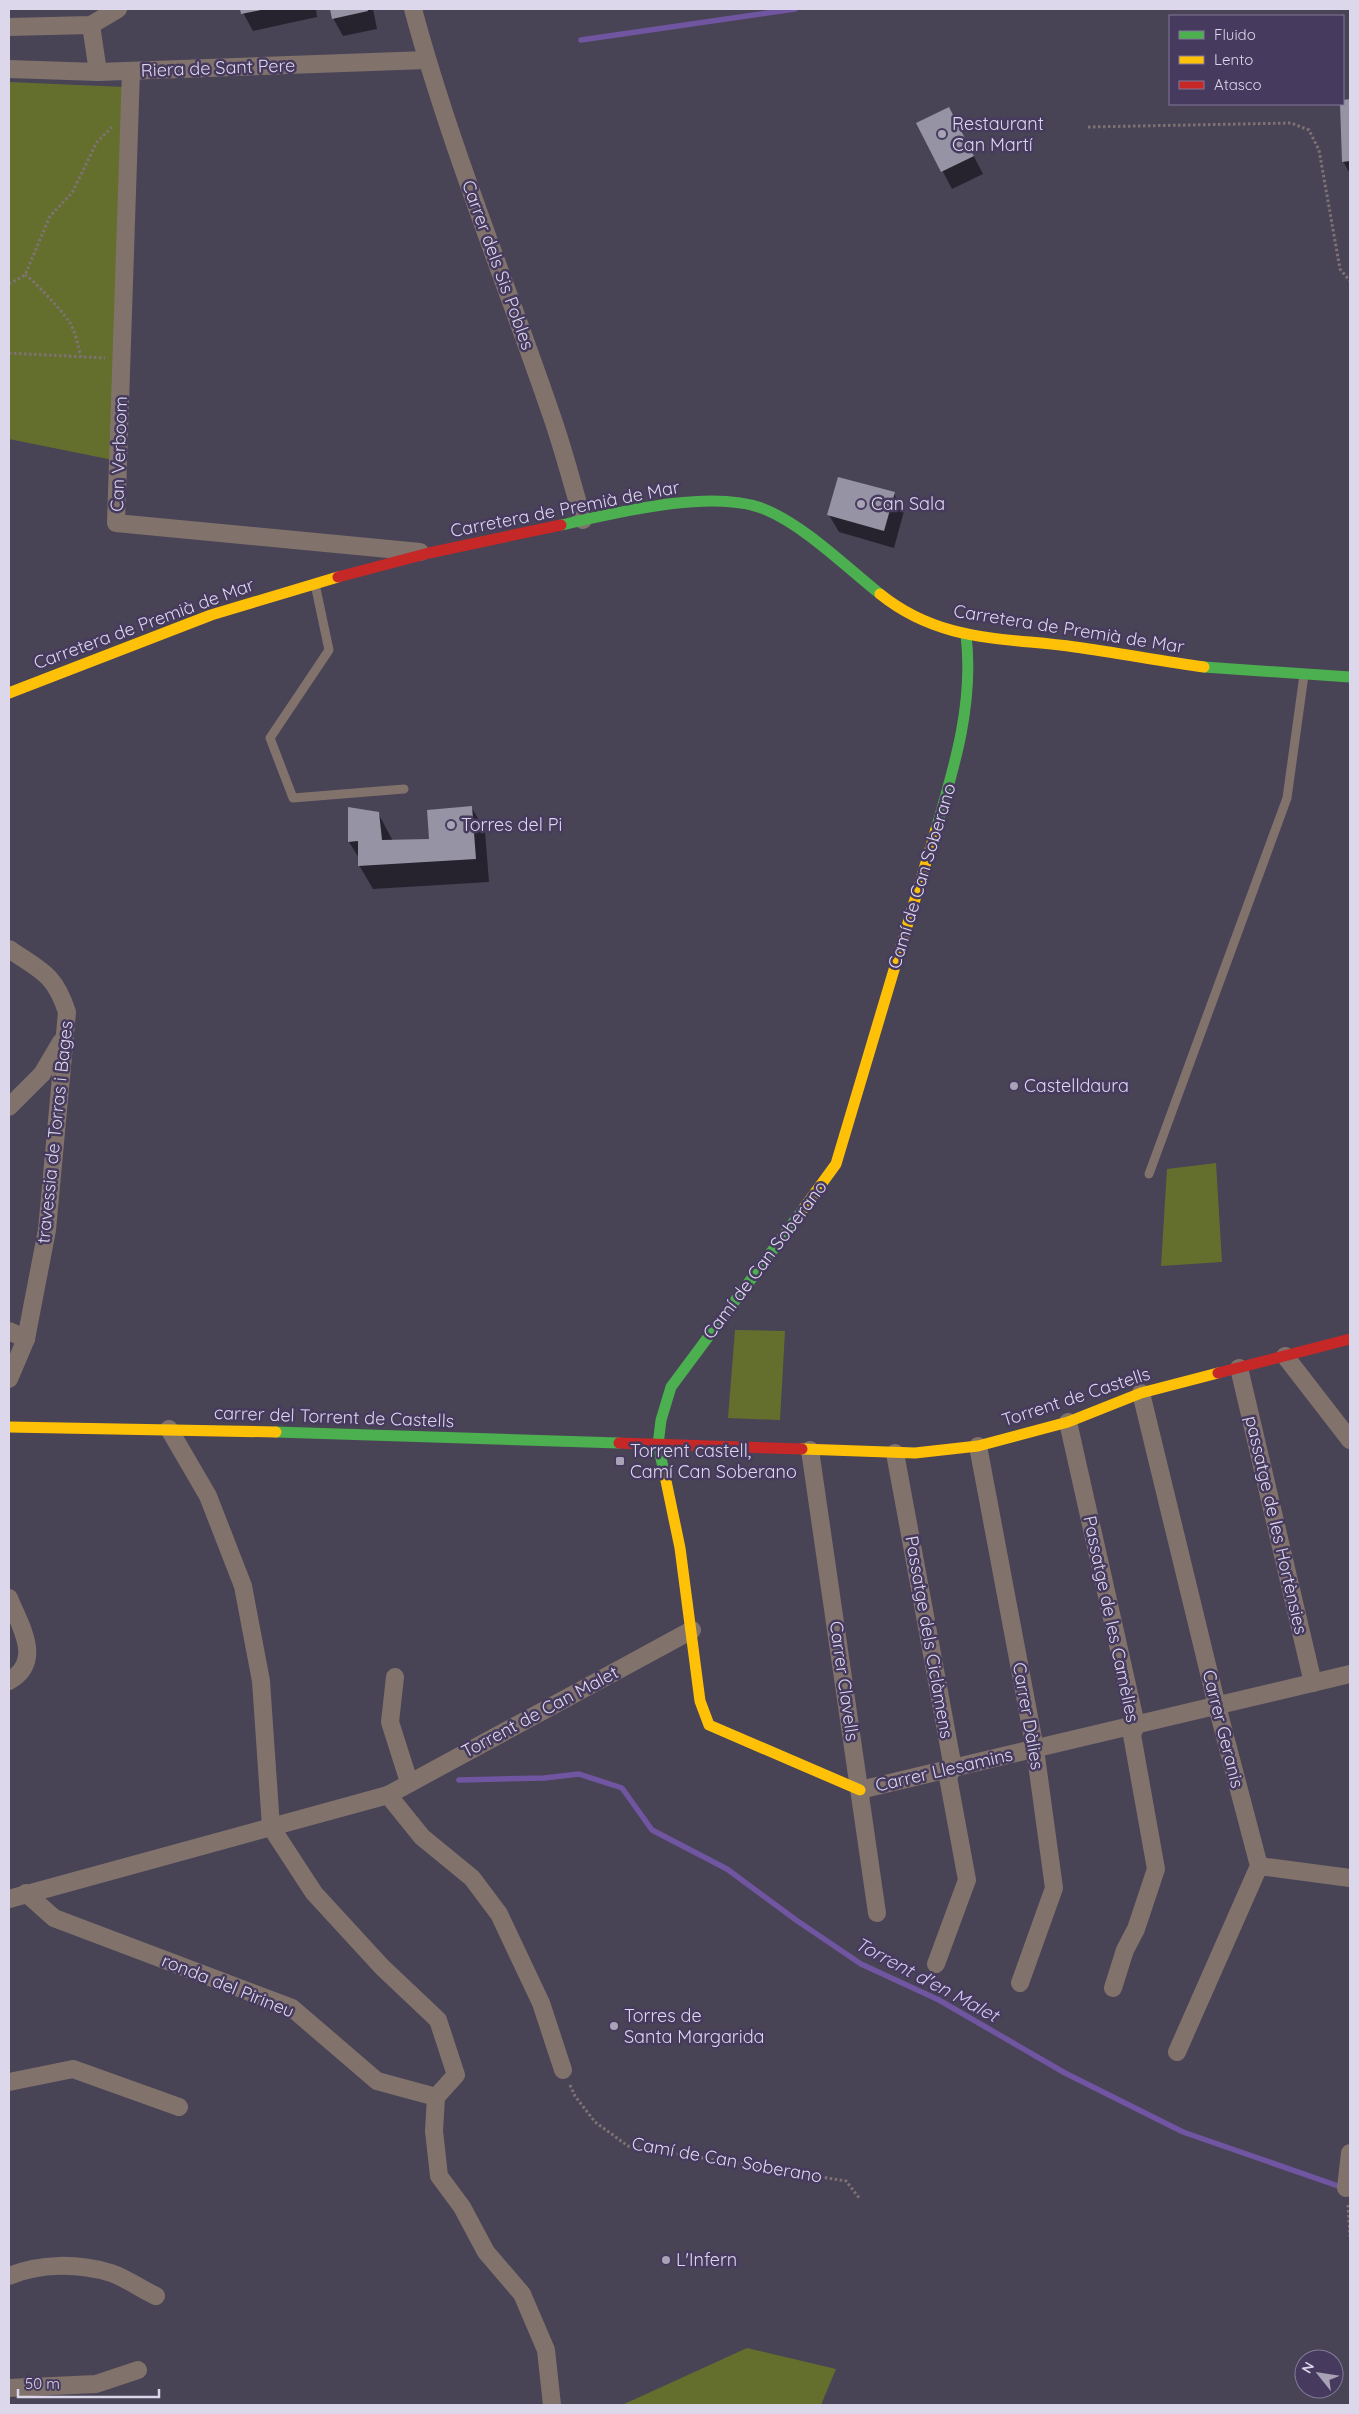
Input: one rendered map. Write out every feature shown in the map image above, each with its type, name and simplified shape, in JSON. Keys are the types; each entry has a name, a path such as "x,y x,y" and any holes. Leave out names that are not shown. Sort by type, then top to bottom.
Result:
{"street":[{"path":"9,27 91,25 118,9"},
{"name":"Carrer dels Sis Pobles","path":"413,9 427,60 462,166 551,414 583,520"},
{"path":"91,25 98,72"},
{"name":"Riera de Sant Pere","path":"9,69 98,72 427,60"},
{"name":"Can Verboom","path":"131,71 116,523 429,553"},
{"name":"Carretera de Premià de Mar","path":"9,693 211,614 315,584 429,553 583,520 662,505 711,502 739,503 763,509 793,524 887,600 920,621 966,634 1074,647 1208,668 1350,677"},
{"name":"Camí de Can Soberano","path":"860,1790 709,1725 700,1701 680,1548 658,1444 661,1420 671,1387 836,1164 956,762 967,707 969,657 966,634"},
{"name":"travessia de Torras i Bages","path":"9,949 53,980 60,991 67,1012 47,1230 26,1339 9,1379"},
{"path":"9,1107 42,1074 64,1038"},
{"path":"9,1331 26,1339"},
{"name":"Torrent de Castells","path":"658,1444 915,1453 978,1446 1068,1422 1141,1393 1350,1339"},
{"path":"1285,1356 1350,1440"},
{"name":"passatge de les Hortènsies","path":"1239,1368 1313,1683"},
{"name":"Carrer Geranis","path":"1141,1393 1217,1706 1259,1866"},
{"name":"Passatge de les Camèlies","path":"1068,1422 1136,1725 1132,1735 1156,1869 1136,1929 1125,1950 1113,1988"},
{"name":"carrer del Torrent de Castells","path":"9,1427 169,1428 658,1444"},
{"path":"169,1428 208,1496 244,1586 261,1681 271,1827 314,1893 382,1967 438,2020 456,2075 436,2097 434,2131 439,2176 462,2206 486,2252 522,2294 546,2350 552,2405"},
{"name":"Carrer Dàlies","path":"978,1446 1035,1749 1054,1888 1020,1983"},
{"name":"Carrer Clavells","path":"810,1450 877,1913"},
{"name":"Passatge dels Ciclàmens","path":"895,1452 952,1768 948,1777 967,1880 936,1964"},
{"path":"9,1598 29,1651 26,1664 9,1681"},
{"name":"Torrent de Can Malet","path":"388,1795 692,1630"},
{"name":"Carrer Llesamins","path":"860,1790 1350,1674"},
{"path":"395,1677 390,1722 409,1782"},
{"path":"9,1899 388,1795 422,1837 472,1878 499,1914 541,2003 563,2070"},
{"path":"1177,2052 1259,1866 1350,1878"},
{"name":"ronda del Pirineu","path":"26,1893 54,1918 292,2008 377,2081 436,2097"},
{"path":"9,2082 73,2069 178,2107"},
{"path":"1346,2188 1350,2153"},
{"path":"9,2276 38,2267 83,2268 112,2274 156,2296"},
{"path":"9,2388 96,2384 138,2370"}],"lane":[{"path":"315,584 330,650 270,738 293,798 404,789"},
{"path":"1148,1174 1287,798 1304,674"}],"path":[{"path":"9,284 25,275 50,216 72,193 97,142 113,125 130,116"},
{"path":"1088,127 1291,123 1309,130 1319,150 1340,268 1350,281"},
{"path":"25,275 31,277 70,321 81,357"},
{"path":"9,353 122,359"},
{"name":"Camí de Can Soberano","path":"563,2070 575,2096 595,2122 628,2146 846,2181 860,2199"},
{"path":"1346,2188 1350,2237"}],"green space":[{"path":"9,82 124,87 113,460 9,439"},
{"path":"1216,1163 1222,1262 1161,1266 1167,1169"},
{"path":"735,1330 785,1331 780,1420 728,1418"},
{"path":"747,2348 836,2369 821,2405 622,2405"}],"building":[{"path":"240,9 261,9 261,10 241,14"},
{"path":"330,9 367,9 368,11 332,19"},
{"path":"1350,99 1350,161 1342,162 1340,105 1344,105 1344,100"},
{"name":"Restaurant Can Martí","path":"949,107 974,156 941,172 916,123"},
{"name":"Can Sala","path":"838,477 895,492 884,531 827,515"},
{"name":"Torres del Pi","path":"472,806 476,859 358,866 358,841 348,842 348,807 379,812 382,840 429,839 427,810"}],"waterway":[{"path":"581,40 795,9"},
{"name":"Torrent d'en Malet","path":"459,1780 544,1778 579,1774 622,1788 652,1830 727,1869 796,1920 861,1964 939,2000 1065,2073 1183,2132 1344,2188"}],"traffic: fast":[{"path":"561,525 608,514 663,505 718,501 743,503 779,516 824,547 880,594"},
{"path":"936,829 956,757 965,709 968,660 966,635"},
{"path":"1204,667 1350,677"},
{"path":"665,1476 658,1445 661,1420 671,1387 804,1208"},
{"path":"276,1432 619,1443"}],"traffic: slow":[{"path":"9,693 211,615 338,577"},
{"path":"880,594 903,610 926,622 950,630 998,639 1075,647 1204,667"},
{"path":"804,1208 836,1164 936,829"},
{"path":"802,1449 915,1453 978,1446 1068,1422 1141,1393 1218,1373"},
{"path":"9,1427 276,1432"},
{"path":"665,1476 680,1548 700,1701 709,1725 860,1790"}],"traffic: jam":[{"path":"338,577 429,553 561,525"},
{"path":"1218,1373 1350,1339"},
{"path":"619,1443 802,1449"}],"place":[{"name":"Restaurant Can Martí","path":"942,134"},
{"name":"Can Sala","path":"861,504"},
{"name":"Torres del Pi","path":"451,825"},
{"name":"Castelldaura","path":"1014,1086"},
{"name":"Torrent castell, Camí Can Soberano","path":"620,1461"},
{"name":"Torres de Santa Margarida","path":"614,2026"},
{"name":"L'Infern","path":"666,2260"}]}
